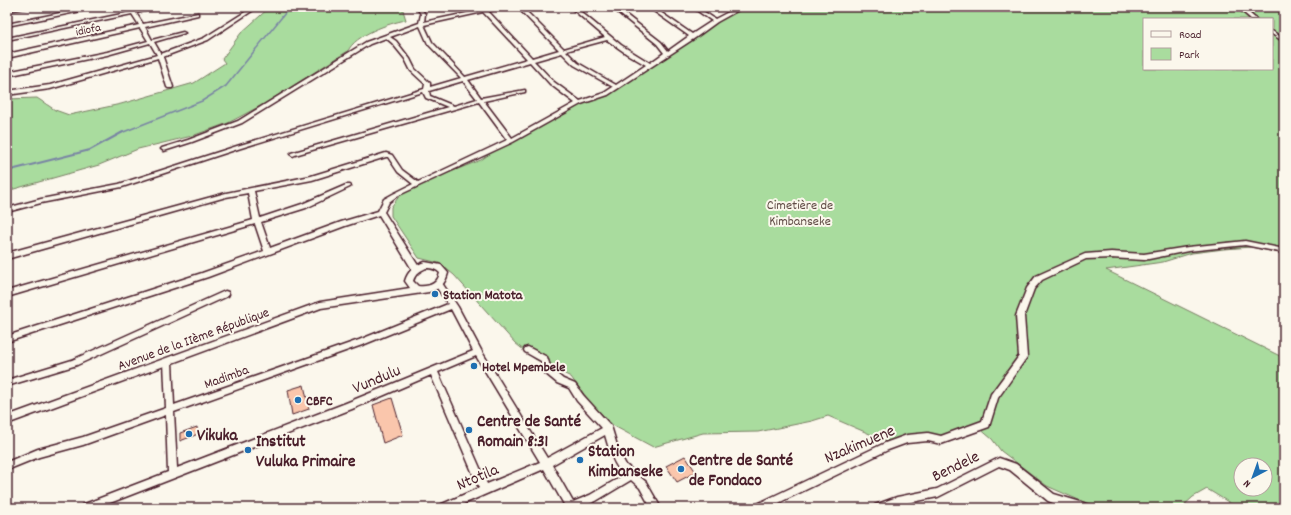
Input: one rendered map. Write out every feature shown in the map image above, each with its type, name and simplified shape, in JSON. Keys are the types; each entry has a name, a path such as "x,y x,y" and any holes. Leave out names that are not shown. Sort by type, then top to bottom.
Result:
{"street":[{"path":"7,10 26,7"},
{"path":"7,25 96,7"},
{"path":"130,7 160,56 170,87"},
{"path":"7,39 160,7"},
{"path":"7,93 50,87 160,56 206,39 256,7"},
{"path":"418,7 423,14 421,24 430,43 465,80 511,141"},
{"path":"481,7 552,83 579,104"},
{"path":"164,149 240,122 368,43 421,24 486,12 502,7"},
{"path":"519,7 562,51 579,66 616,87"},
{"path":"572,7 608,38 635,58 650,65"},
{"path":"613,7 660,43 667,53"},
{"path":"650,7 692,37"},
{"path":"694,7 715,21"},
{"path":"1239,7 1253,18"},
{"path":"7,339 205,275 343,224 381,212 386,201 418,184 511,141 579,104 606,94 715,21 739,8"},
{"name":"idiofa","path":"7,56 196,14"},
{"path":"7,74 152,42 183,33"},
{"path":"1273,33 1284,41"},
{"path":"386,36 394,42 407,59 413,70 428,84 428,89 426,92 428,97 454,108"},
{"path":"7,210 41,201 120,186 225,151 428,89 465,80 608,38"},
{"path":"293,154 480,100 523,91"},
{"path":"7,256 114,227 156,213 251,190 312,178 388,155 400,171 418,184"},
{"path":"7,294 257,221 304,206 348,186"},
{"path":"251,190 257,221 268,252"},
{"path":"381,212 416,269"},
{"name":"Nzakimuene","path":"758,508 884,447 907,439 928,437 941,440 979,428 986,424 994,397 1023,357 1024,347 1020,316 1025,301 1031,288 1039,278 1053,271 1085,257 1111,255 1144,257 1188,249 1245,243 1284,251"},
{"path":"425,265 433,265 440,268 444,273 443,280 439,285 430,289 421,290 410,285 409,281 410,274 416,269 425,265"},
{"path":"392,295 409,281"},
{"path":"439,285 546,463 570,507 593,498 632,475"},
{"name":"Avenue de la IIème République","path":"7,420 320,306 421,290"},
{"path":"7,383 74,363 225,294"},
{"name":"Madimba","path":"7,466 38,453 83,441 362,342 452,305"},
{"path":"528,350 544,359 548,371 560,381 572,386 580,398 608,429 615,453 623,468 643,485 656,508"},
{"name":"Vundulu","path":"85,508 349,406 478,352"},
{"path":"168,362 173,473"},
{"path":"433,370 485,490"},
{"name":"Ntotila","path":"443,508 546,463 608,429"},
{"name":"Bendele","path":"878,508 896,501 938,493 999,462 1013,467 1057,504"},
{"path":"1057,504 1087,508"}],"green space":[{"path":"270,7 402,7 406,20 382,27 365,35 352,45 348,51 264,104 228,123 192,136 138,149 99,165 7,191 7,99 37,98 55,110 69,115 121,104 194,83 225,63 222,59 241,33"},
{"name":"Cimetière de Kimbanseke","path":"742,7 1284,7 1284,254 1251,247 1224,249 1192,253 1163,262 1106,270 1284,358 1284,508 1238,508 1207,489 1193,497 1181,508 1097,508 1047,486 1001,451 992,439 979,428 956,436 913,437 886,441 828,416 812,421 758,432 703,433 653,447 614,426 591,404 571,377 535,359 515,343 454,275 439,263 419,258 391,216 391,207 404,190 481,160 504,144 579,103 606,94"}],"building":[{"name":"CBFC","path":"304,385 309,409 292,415 288,390"},
{"path":"392,398 403,435 383,443 373,405"},
{"name":"Vikuka","path":"197,427 198,434 180,441 180,433"},
{"name":"Centre de Santé de Fondaco","path":"685,456 696,472 677,482 666,466"}],"waterway":[{"path":"122,133 202,101 226,86 290,7"},
{"path":"7,171 90,150 122,133"}],"place":[{"name":"Station Matota","path":"435,294"},
{"name":"Hotel Mpembele","path":"474,366"},
{"name":"CBFC","path":"298,400"},
{"name":"Centre de Santé Romain 8:31","path":"469,430"},
{"name":"Vikuka","path":"189,434"},
{"name":"Institut Vuluka Primaire","path":"248,450"},
{"name":"Station Kimbanseke","path":"580,460"},
{"name":"Centre de Santé de Fondaco","path":"681,469"}]}
